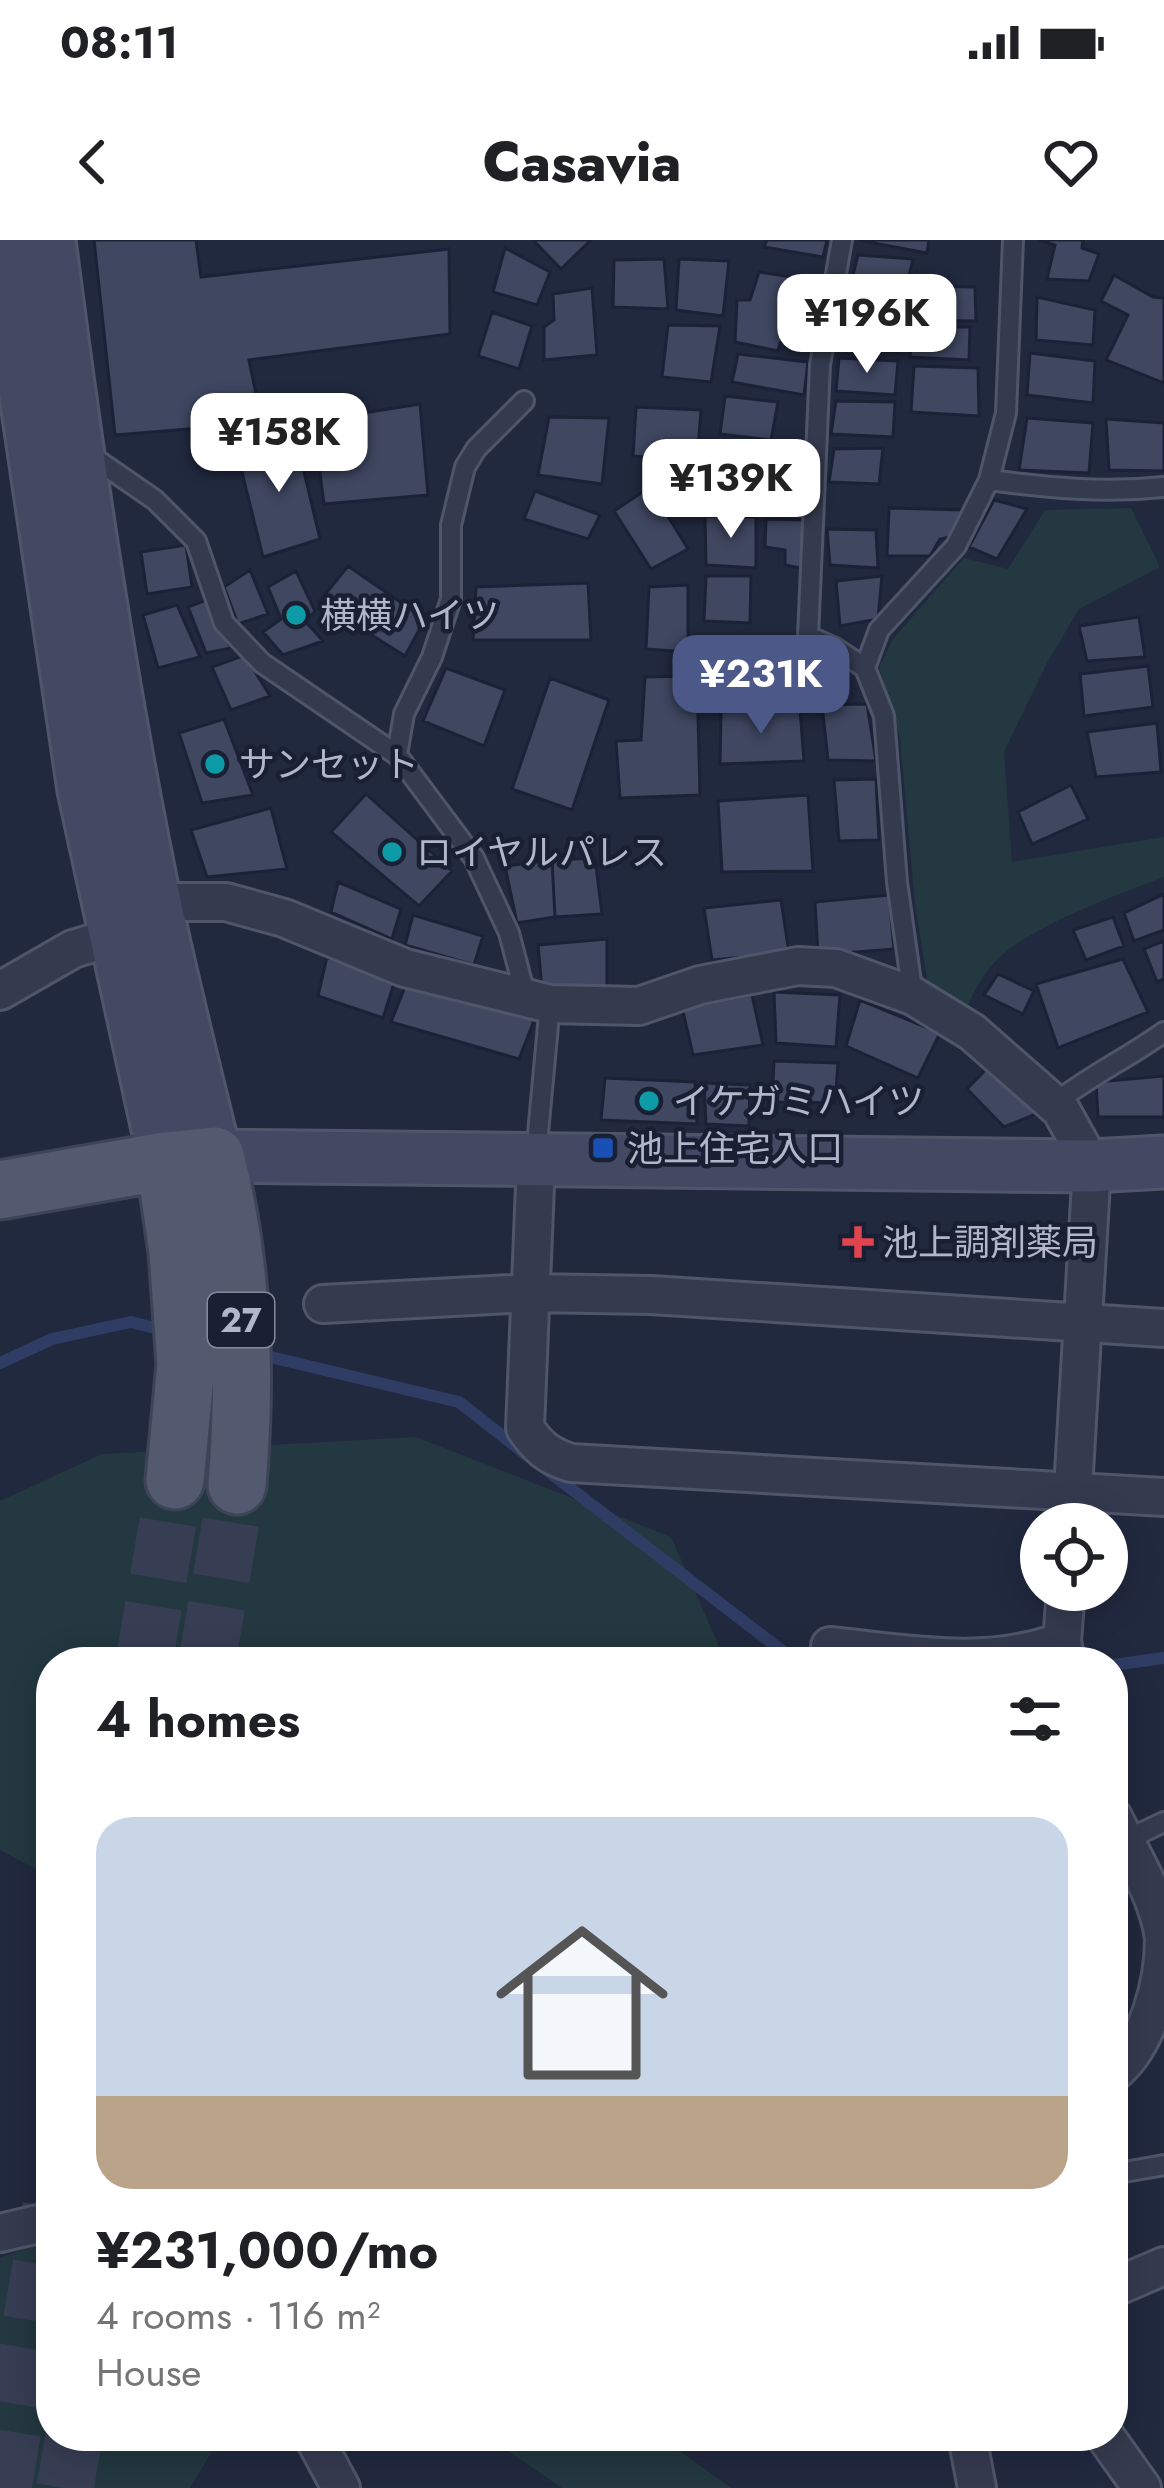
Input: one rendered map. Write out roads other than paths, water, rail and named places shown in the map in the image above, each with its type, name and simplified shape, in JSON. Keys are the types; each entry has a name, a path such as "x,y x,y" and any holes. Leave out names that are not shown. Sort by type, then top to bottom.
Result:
{"main road":[{"path":"0,1190 190,1158"},
{"name":"27","path":"175,1480 186,1365 178,1252 190,1158"},
{"name":"27","path":"190,1158 230,1218 241,1311 244,1402 237,1485"}],"street":[{"path":"3,240 84,790 116,935 190,1158"},
{"path":"49,240 75,445 155,902 190,1158"},
{"path":"155,902 226,902 284,918 405,968 538,1001 640,1006 700,985 798,966 836,968 913,997 972,1032 1054,1104 1092,1166 1072,1503"},
{"path":"0,991 73,949 116,935"},
{"path":"190,1158 1092,1166 1164,1162"},
{"path":"536,1162 525,1428 538,1448 571,1463 1026,1503"},
{"path":"323,1304 530,1294 651,1295 1164,1328"},
{"path":"1109,1503 1164,1497"},
{"path":"1064,1647 1065,1611"},
{"path":"830,1646 841,1647"},
{"path":"1128,1845 1164,1939 1157,2008 1128,2061"},
{"path":"0,2233 36,2225"},
{"path":"1128,2282 1164,2266"},
{"path":"321,2451 341,2488"},
{"path":"970,2451 977,2488"},
{"path":"1116,2451 1142,2488"}],"lane":[{"path":"842,240 820,365 808,636 865,668 884,716 897,882 913,997"},
{"path":"865,668 879,630 956,547 989,480 1006,413 1013,240"},
{"path":"398,755 404,714 451,599 451,525 465,467 476,449 524,401"},
{"path":"75,445 155,500 196,541 224,623 262,663 398,755 473,858 538,1001 536,1162"},
{"path":"989,480 1055,489 1164,487"},
{"path":"1054,1104 1164,1032"},
{"path":"1128,1828 1164,1822"},
{"path":"1128,2171 1164,2164"}],"waterway":[{"path":"0,1363 52,1339 131,1322 171,1332"},
{"path":"254,1353 459,1402 528,1456"},
{"path":"544,1468 777,1647"},
{"path":"1128,1663 1164,1658"}],"tunnel":[{"path":"147,1647 175,1480"},
{"path":"210,1647 237,1485"},
{"path":"3,2488 36,2295"},
{"path":"65,2488 71,2451"}],"place":[{"name":"横横ハイツ","path":"296,615"},
{"name":"サンセット","path":"215,764"},
{"name":"ロイヤルパレス","path":"392,852"},
{"name":"イケガミハイツ","path":"649,1101"},
{"name":"池上住宅入口","path":"603,1148"},
{"name":"池上調剤薬局","path":"858,1242"}]}
